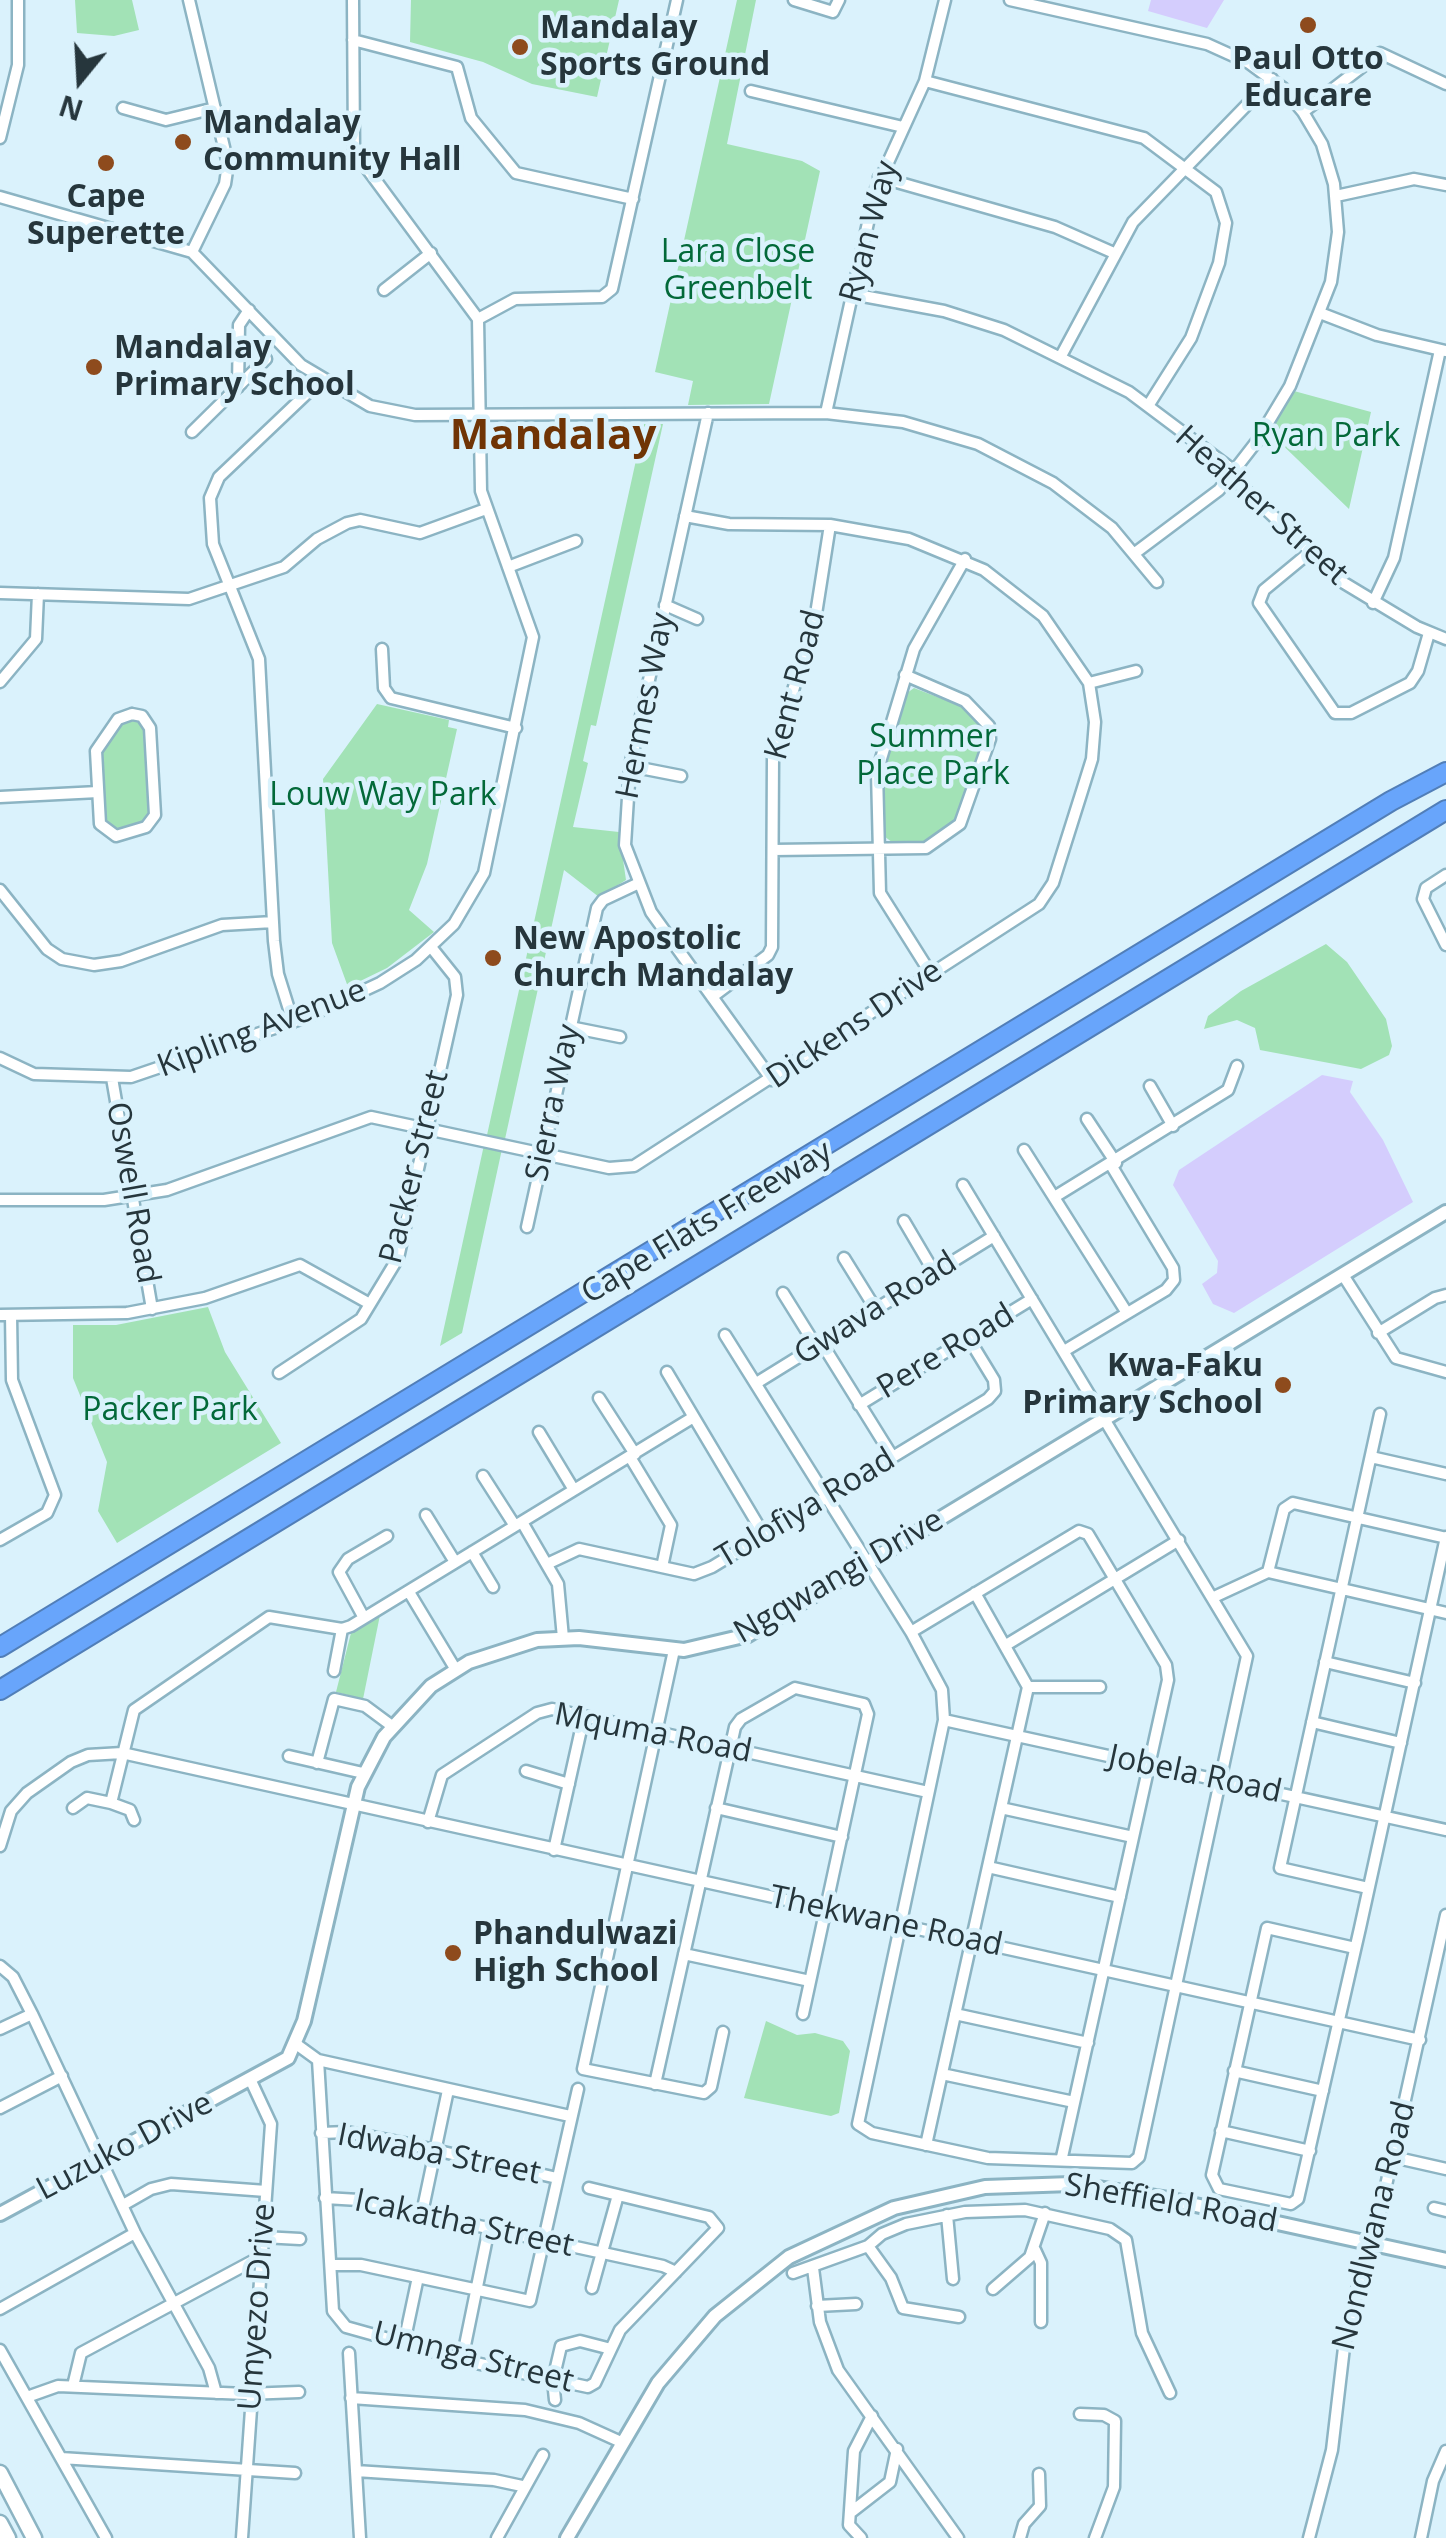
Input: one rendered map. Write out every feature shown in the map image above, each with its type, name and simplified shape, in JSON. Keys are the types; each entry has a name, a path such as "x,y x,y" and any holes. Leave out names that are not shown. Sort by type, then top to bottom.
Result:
{"highway":[{"name":"Cape Flats Freeway","path":"0,1647 1390,801 1446,772"},
{"name":"Cape Flats Freeway","path":"0,1690 1446,810"},
{"path":"0,1704 115,1620"}],"main road":[{"path":"0,2473 34,2538"},
{"path":"0,2523 8,2538"}],"street":[{"path":"0,138 4,106 19,54 18,0"},
{"path":"188,0 215,108 227,178 192,252"},
{"path":"353,0 354,150 478,319 515,299 608,294 677,0"},
{"path":"794,0 799,5 833,12 839,0"},
{"name":"Ryan Way","path":"826,412 879,177 925,82 945,0"},
{"path":"1010,0 1207,44 1272,78 1303,112 1322,144 1336,196 1334,266 1320,313 1290,386 1232,474 1203,503 1134,552"},
{"path":"353,40 457,67 471,118 516,173 633,200"},
{"path":"1303,112 1380,54 1446,84"},
{"path":"1060,356 1133,222 1272,78"},
{"path":"925,82 1144,138 1187,168 1222,202 1224,242 1197,325 1148,406"},
{"path":"751,91 903,127"},
{"path":"123,108 166,120 215,108"},
{"path":"879,177 1072,233 1114,253"},
{"path":"1336,196 1414,179 1446,184"},
{"path":"0,197 192,252 281,346 321,380 384,410 480,414 826,412 904,422 992,450 1069,493 1134,552 1156,582"},
{"path":"384,290 431,253"},
{"name":"Heather Street","path":"852,294 944,311 1004,330 1060,356 1148,406 1232,474 1310,552 1374,604 1446,638"},
{"path":"238,387 239,325 249,310"},
{"path":"1320,313 1377,336 1443,350 1394,558 1374,604"},
{"name":"Kipling Avenue","path":"0,1058 28,1073 112,1078 154,1072 293,1022 380,984 454,924 484,872 534,644 486,509 480,481 478,319"},
{"path":"192,432 266,360"},
{"path":"293,1022 278,974 272,922 259,659 210,536 213,486 321,380"},
{"name":"Hermes Way","path":"708,412 630,766 625,846 651,912 772,1080"},
{"path":"0,593 185,600 284,567 316,540 347,523 360,520 420,534 486,509"},
{"name":"Dickens Drive","path":"0,1200 104,1200 180,1186 371,1117 608,1168 634,1166 1033,908 1050,891 1092,758 1095,722 1088,683 1043,616 1001,581 965,560 890,534 830,525 728,524 684,516"},
{"name":"Kent Road","path":"712,997 770,952 773,757 816,614 830,525"},
{"path":"508,567 576,541"},
{"path":"1310,552 1264,590 1259,604 1335,714 1351,713 1410,683 1418,671 1429,633"},
{"path":"931,974 880,893 878,766 918,641 965,560"},
{"path":"0,682 36,639 38,594"},
{"path":"665,605 697,619"},
{"path":"382,649 384,688 391,698 516,728"},
{"path":"1088,683 1136,671"},
{"path":"773,850 926,848 957,828 990,739 986,718 965,701 905,675"},
{"path":"122,716 142,716 150,728 153,820 146,827 120,836 106,833 100,824 98,792 98,742 122,716"},
{"path":"630,766 681,776"},
{"path":"0,797 98,792"},
{"path":"1446,875 1426,888 1423,899 1446,945"},
{"name":"Sierra Way","path":"527,1227 597,908 608,897 637,884"},
{"path":"0,890 56,956 102,965 212,928 272,922"},
{"path":"0,921 14,911"},
{"name":"Packer Street","path":"5,1315 108,1316 205,1298 300,1265 370,1304 398,1258 457,995 455,977 431,946"},
{"path":"570,1027 620,1037"},
{"path":"1056,1196 1114,1164 1228,1090 1237,1066"},
{"name":"Oswell Road","path":"112,1078 152,1308"},
{"path":"1150,1086 1173,1126"},
{"path":"1064,1352 1166,1290 1174,1275 1087,1119"},
{"path":"1024,1150 1127,1313"},
{"path":"725,1335 758,1382 938,1677 944,1720 857,2116 859,2128 995,2159 1062,2158 1125,2164 1139,2157 1247,1656 963,1185"},
{"name":"Ngqwangi Drive","path":"296,2044 351,1805 363,1773 392,1726 431,1686 456,1670 522,1643 563,1638 674,1650 748,1635 1446,1212"},
{"path":"904,1221 934,1272"},
{"name":"Gwava Road","path":"758,1382 994,1236"},
{"path":"844,1258 875,1308"},
{"path":"1343,1275 1396,1358 1446,1372"},
{"path":"783,1293 892,1456"},
{"path":"1378,1333 1435,1298 1446,1296"},
{"name":"Pere Road","path":"860,1405 1032,1299"},
{"path":"279,1374 353,1327 370,1304"},
{"path":"0,1540 47,1512 55,1496 12,1380 5,1315"},
{"name":"Tolofiya Road","path":"548,1564 574,1550 586,1549 700,1573 992,1395 994,1380 970,1339"},
{"path":"667,1372 764,1535"},
{"path":"599,1398 670,1525 662,1567"},
{"path":"1368,1888 1280,1868 1380,1414"},
{"path":"111,1803 122,1752 138,1707 269,1616 342,1629 692,1418"},
{"path":"539,1432 574,1490"},
{"path":"1370,1458 1446,1474"},
{"path":"484,1476 548,1564 560,1591 563,1638"},
{"path":"1268,1572 1282,1512 1289,1504 1446,1537 1324,2092 1294,2204 1218,2189 1212,2175 1267,1928 1355,1948"},
{"path":"426,1516 455,1562"},
{"path":"912,1632 1078,1530 1088,1534 1116,1578 1164,1658 1168,1672 1062,2158"},
{"path":"364,1618 339,1572 348,1559 387,1536"},
{"path":"1006,1645 1179,1540"},
{"path":"472,1552 494,1587"},
{"path":"1214,1597 1268,1572 1446,1613"},
{"path":"408,1592 456,1670"},
{"path":"926,2145 1028,1686 975,1594"},
{"path":"334,1672 342,1629"},
{"path":"674,1650 583,2068 700,2094 708,2091 723,2032"},
{"path":"1325,1662 1415,1683"},
{"path":"1028,1686 1100,1687"},
{"path":"656,2084 728,1748 740,1719 786,1690 818,1692 866,1707 856,1776 803,2014"},
{"path":"317,1762 330,1705 337,1698 364,1706 392,1726"},
{"name":"Mquma Road","path":"428,1822 444,1773 542,1711 584,1716 928,1792"},
{"path":"554,1850 584,1716"},
{"name":"Jobela Road","path":"944,1720 1446,1830"},
{"path":"1312,1722 1401,1743"},
{"path":"0,1846 11,1812 27,1793 71,1762 88,1755 122,1752"},
{"name":"Thekwane Road","path":"122,1752 1420,2040"},
{"path":"289,1756 363,1773"},
{"path":"526,1772 569,1784"},
{"path":"73,1808 87,1798 130,1810 134,1820"},
{"path":"716,1808 842,1837"},
{"path":"1001,1808 1134,1837"},
{"path":"988,1868 1120,1897"},
{"name":"Nondlwana Road","path":"1309,2538 1332,2450 1345,2340 1362,2269 1373,2244 1440,1970 1446,1915"},
{"path":"684,1954 810,1982"},
{"path":"0,1966 12,1976 32,2014 135,2232 209,2368 216,2393"},
{"path":"0,2029 32,2014"},
{"path":"955,2014 1088,2043"},
{"path":"251,2081 282,2062 296,2044 318,2060 570,2116"},
{"name":"Umnga Street","path":"318,2060 324,2198 338,2321 462,2360 588,2386 595,2383 611,2349"},
{"path":"1234,2071 1324,2092"},
{"path":"942,2074 1074,2102"},
{"path":"0,2108 62,2076"},
{"name":"Luzuko Drive","path":"0,2214 251,2081"},
{"name":"Umyezo Drive","path":"242,2538 270,2117 251,2081"},
{"path":"422,2213 448,2090"},
{"path":"330,2266 361,2265 530,2301 578,2090"},
{"name":"Idwaba Street","path":"321,2133 347,2132 557,2178"},
{"path":"1221,2132 1310,2151"},
{"path":"1393,2157 1446,2169"},
{"path":"124,2205 151,2188 171,2184 266,2191"},
{"name":"Sheffield Road","path":"567,2538 621,2442 672,2364 736,2297 815,2242 920,2200 1014,2184 1084,2185 1446,2260"},
{"path":"554,2400 553,2380 561,2346 566,2342 611,2349 620,2330 718,2228 716,2221 588,2188"},
{"path":"604,2253 618,2195"},
{"name":"Icakatha Street","path":"324,2198 359,2200 422,2213 676,2272"},
{"path":"794,2274 868,2246 906,2224 948,2215 1011,2208 1110,2230 1126,2240 1142,2332 1170,2393"},
{"path":"993,2289 1011,2278 1035,2250 1045,2213"},
{"path":"948,2215 953,2279"},
{"path":"462,2360 489,2228"},
{"path":"0,2309 135,2232"},
{"path":"263,2238 300,2239"},
{"path":"868,2246 888,2273 903,2308 959,2318"},
{"path":"1035,2250 1041,2263 1040,2322"},
{"name":"Icakatha Street","path":"592,2288 604,2253"},
{"path":"72,2386 81,2353 262,2256"},
{"path":"813,2268 818,2306 838,2370 898,2448 958,2538"},
{"path":"404,2344 418,2277"},
{"path":"818,2306 856,2304"},
{"path":"0,2350 106,2538"},
{"path":"349,2353 360,2538"},
{"path":"26,2397 50,2387 72,2386 252,2394 300,2392"},
{"path":"352,2398 525,2410 579,2423 621,2442"},
{"path":"1080,2414 1115,2421 1114,2488 1095,2538"},
{"path":"858,2536 849,2524 855,2444 872,2416"},
{"path":"890,2482 898,2448"},
{"path":"1421,2538 1433,2481 1446,2451"},
{"path":"497,2538 542,2455"},
{"path":"61,2458 294,2473"},
{"path":"356,2471 494,2480 522,2486"},
{"path":"850,2513 890,2482 914,2473"},
{"path":"1020,2538 1024,2524 1040,2506 1039,2474"}],"green space":[{"path":"75,0 132,0 139,30 114,36 77,33"},
{"name":"Mandalay Sports Ground","path":"411,0 619,0 597,97 532,84 483,62 410,42"},
{"name":"Lara Close Greenbelt","path":"737,0 756,0 727,144 802,161 820,171 769,404 688,405 693,381 655,372"},
{"name":"Ryan Park","path":"1294,391 1371,412 1349,509 1270,433"},
{"path":"644,424 663,424 596,726 591,725 583,761 588,763 573,827 619,832 626,880 599,897 564,870 505,1139 487,1135"},
{"name":"Summer Place Park","path":"914,688 966,708 985,728 985,739 958,820 927,843 893,843 884,836 883,770 907,693"},
{"name":"Louw Way Park","path":"377,704 449,720 448,727 457,729 427,864 409,910 434,932 387,968 348,987 332,943 323,779"},
{"path":"126,719 137,719 146,728 150,812 146,822 116,832 104,822 100,749"},
{"path":"1326,944 1347,962 1386,1019 1392,1046 1389,1055 1361,1069 1260,1050 1255,1028 1237,1020 1204,1029 1208,1016 1241,991"},
{"path":"484,1145 502,1149 462,1333 440,1346"},
{"name":"Packer Park","path":"208,1307 225,1352 281,1443 117,1543 98,1511 107,1462 73,1378 73,1325 116,1325"},
{"path":"380,1615 363,1699 336,1692 351,1633"},
{"path":"766,2021 797,2035 815,2033 843,2041 850,2051 839,2113 831,2116 744,2098"}],"shaded area":[{"path":"1151,0 1224,0 1207,28 1148,11"},
{"path":"1322,1075 1353,1081 1350,1092 1383,1140 1413,1202 1234,1313 1213,1304 1202,1284 1217,1273 1218,1261 1173,1185 1179,1170"}],"place":[{"name":"Paul Otto Educare","path":"1308,25"},
{"name":"Mandalay Sports Ground","path":"520,47"},
{"name":"Mandalay Community Hall","path":"183,142"},
{"name":"Cape Superette","path":"106,163"},
{"name":"Mandalay Primary School","path":"94,367"},
{"name":"New Apostolic Church Mandalay","path":"493,958"},
{"name":"Kwa-Faku Primary School","path":"1283,1385"},
{"name":"Phandulwazi High School","path":"453,1953"}],"district":[{"name":"Mandalay","path":"553,437"}]}
